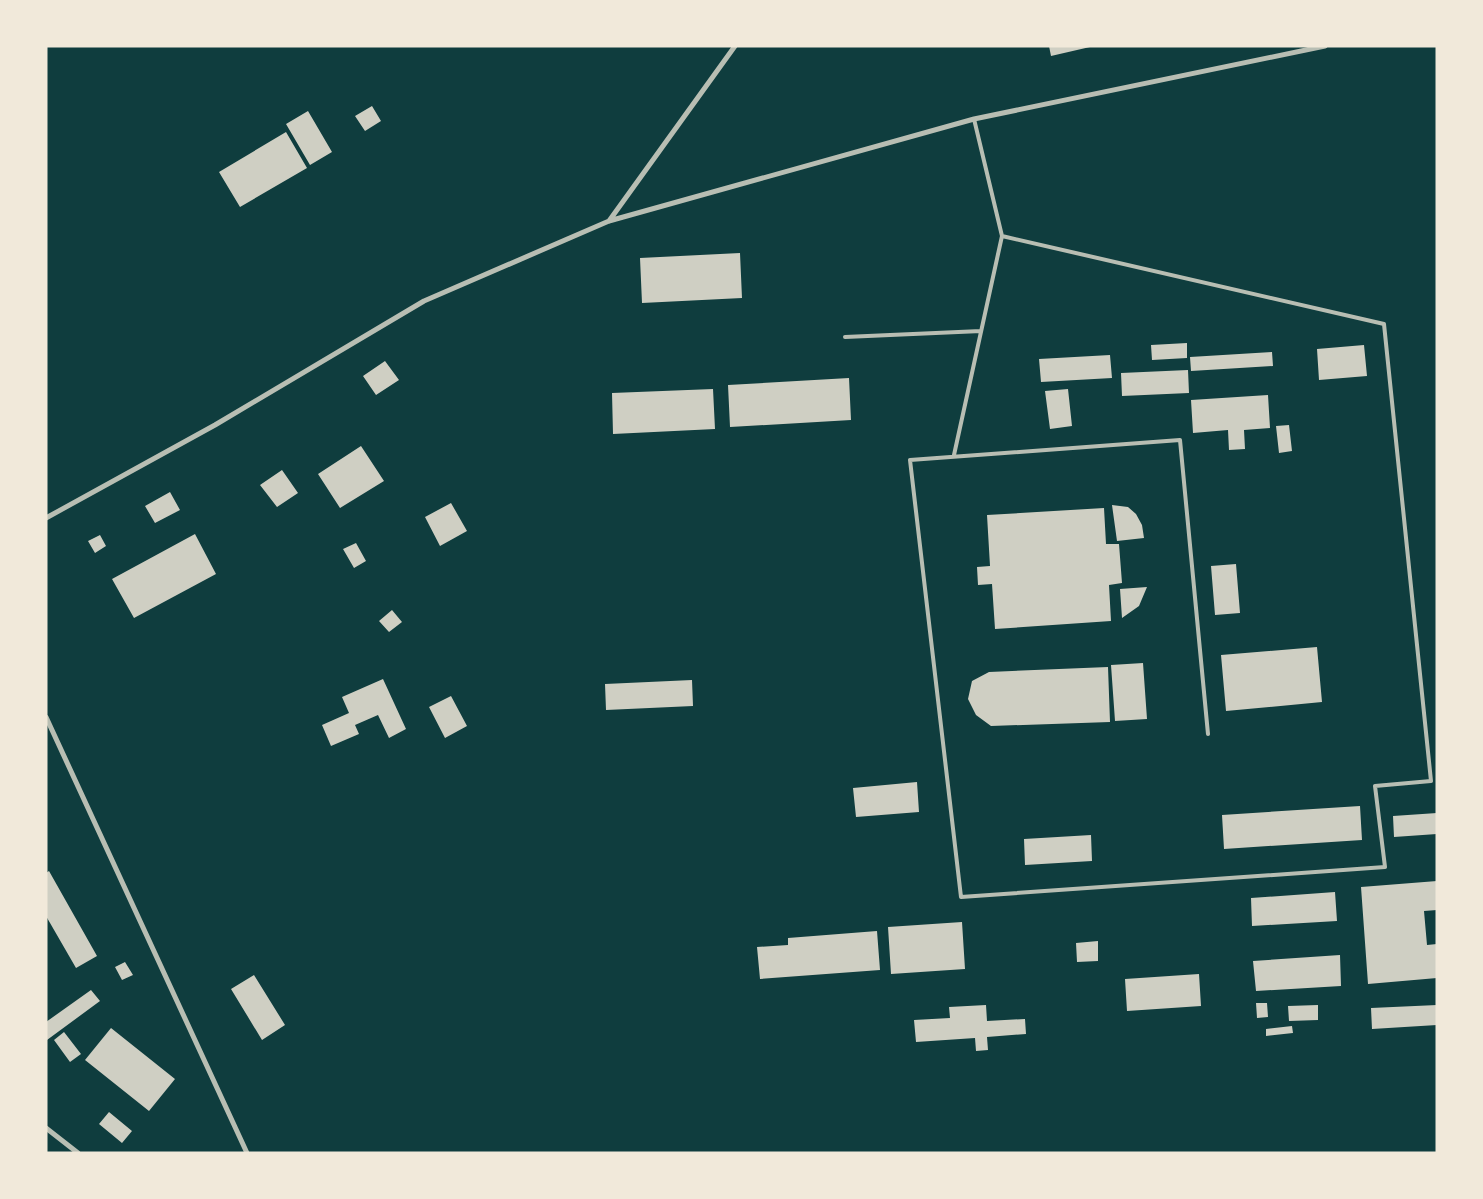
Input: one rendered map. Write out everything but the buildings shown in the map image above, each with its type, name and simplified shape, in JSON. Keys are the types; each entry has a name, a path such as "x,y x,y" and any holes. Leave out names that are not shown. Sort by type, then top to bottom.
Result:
{"street":[{"path":"609,221 734,46"},
{"path":"46,518 215,425 424,301 609,221 974,119 1325,46"},
{"path":"46,717 248,1153"},
{"path":"46,1128 78,1153"}],"lane":[{"path":"954,455 1002,236 974,119"},
{"path":"1002,236 1384,324 1431,781 1375,786 1385,867 961,897 910,460 954,455 1180,440 1208,734"},
{"path":"844,337 981,331"}]}
